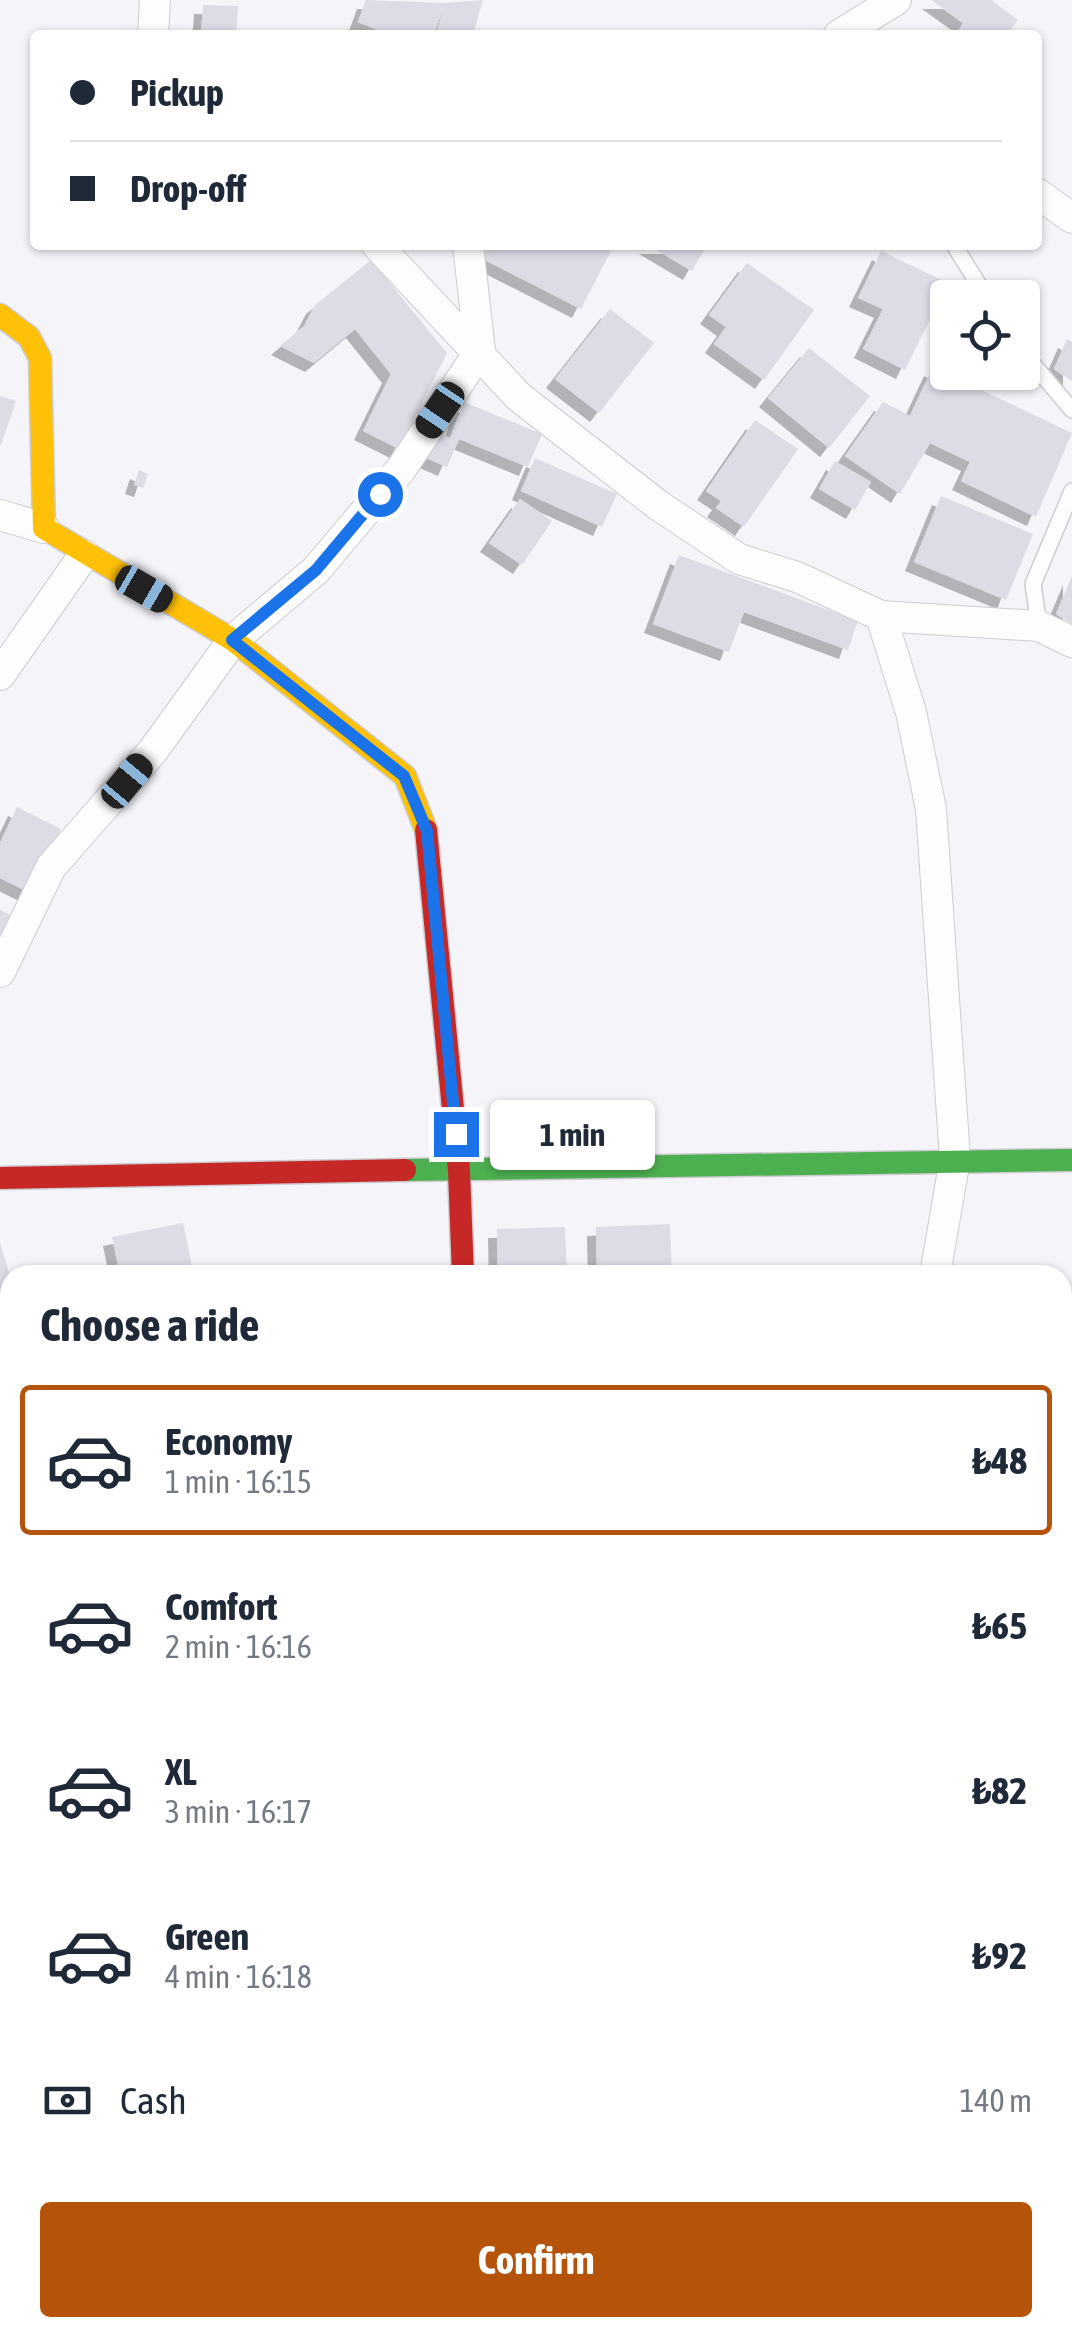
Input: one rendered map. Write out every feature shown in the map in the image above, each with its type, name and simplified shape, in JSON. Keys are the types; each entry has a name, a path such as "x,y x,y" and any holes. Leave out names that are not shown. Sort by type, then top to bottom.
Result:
{"street":[{"path":"153,30 155,0"},
{"path":"850,30 896,0"},
{"path":"1042,197 1072,218"},
{"path":"382,250 519,397 658,505 739,560 797,577 881,616 1039,626 1072,642"},
{"path":"0,972 51,867 152,752 232,640 328,556 401,468 480,351 469,250"},
{"path":"0,315 29,337 40,358 44,528"},
{"path":"0,516 44,528 232,640 404,776 427,831 459,1171 463,1265"},
{"path":"0,675 84,554"},
{"path":"881,616 911,712 931,809 954,1159 937,1265"},
{"path":"0,1178 459,1171 751,1158 1072,1160"}],"lane":[{"path":"957,250 976,280"},
{"path":"1040,372 1072,410"},
{"path":"1039,626 1033,584 1072,492"}],"building":[{"path":"366,0 483,0 474,30 438,30 443,8 436,30 378,30 358,22"},
{"path":"931,0 991,0 1018,20 1011,30 959,30 963,23"},
{"path":"203,5 238,6 236,30 201,30"},
{"path":"485,250 611,250 581,309 481,258"},
{"path":"656,250 704,250 692,271"},
{"path":"881,251 942,280 930,280 930,319 905,370 863,349 883,309 858,298"},
{"path":"371,260 447,353 399,449 363,431 391,374 355,329 314,363 280,346 304,326 315,305"},
{"path":"747,263 814,310 764,380 714,344 726,327 709,315"},
{"path":"610,309 654,343 599,413 555,379"},
{"path":"1067,339 1072,342 1072,381 1054,369"},
{"path":"809,348 870,396 829,448 768,398"},
{"path":"930,373 930,390 981,390 1072,433 1036,517 961,481 970,462 930,443 900,494 845,456 883,402 910,416"},
{"path":"0,396 16,401 1,445 0,445"},
{"path":"464,402 542,434 528,467 459,439 447,467 424,457 434,431 450,438"},
{"path":"755,420 798,449 744,527 716,508 721,501 706,491"},
{"path":"535,458 617,494 602,527 521,491"},
{"path":"835,461 871,482 855,510 819,489"},
{"path":"139,470 148,474 143,488 134,485"},
{"path":"941,496 1033,534 1006,600 914,562"},
{"path":"520,499 552,521 522,565 489,543"},
{"path":"679,555 858,621 848,650 744,612 729,652 653,624"},
{"path":"1072,576 1072,624 1056,614"},
{"path":"17,807 61,829 30,893 0,878 0,843"},
{"path":"0,910 11,915 0,939"},
{"path":"183,1223 192,1265 118,1265 112,1237"},
{"path":"670,1224 672,1265 597,1265 596,1227"},
{"path":"565,1227 567,1265 498,1265 497,1229"},
{"path":"0,1243 7,1265 0,1265"}],"traffic: fast":[{"path":"405,1170 1072,1160"}],"traffic: slow":[{"path":"0,315 29,337 40,358 44,528 233,640 405,776 426,830"}],"traffic: jam":[{"path":"426,830 459,1171 463,1265"},
{"path":"0,1178 405,1170"}],"route":[{"path":"380,494 316,570 232,640 404,776 427,831 456,1134"}]}
